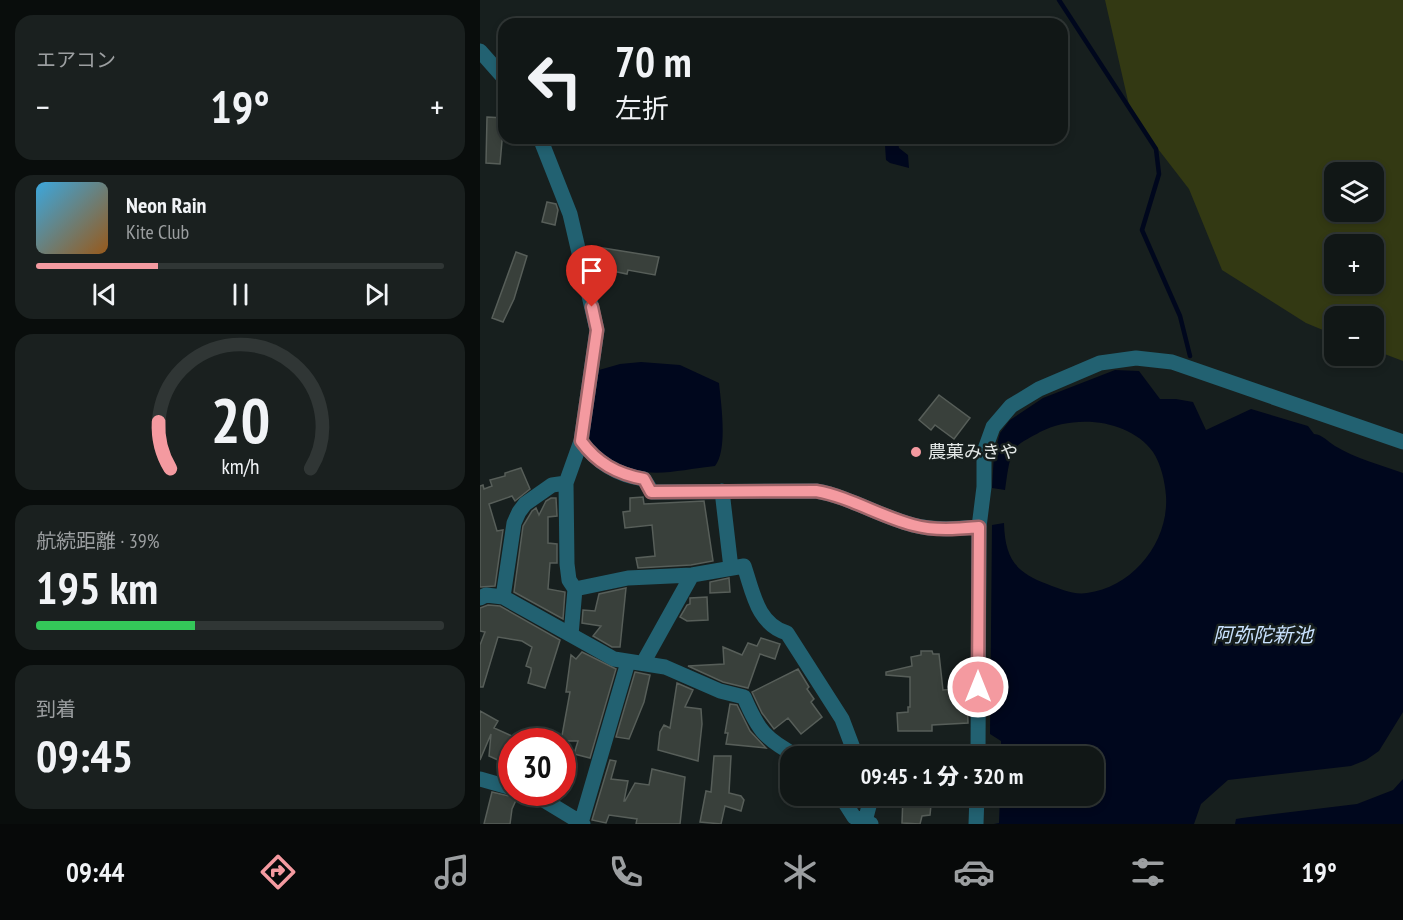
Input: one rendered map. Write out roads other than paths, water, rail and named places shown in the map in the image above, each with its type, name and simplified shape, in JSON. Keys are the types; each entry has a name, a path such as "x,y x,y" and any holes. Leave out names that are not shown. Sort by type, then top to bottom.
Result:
{"street":[{"path":"480,51 498,71"},
{"path":"542,144 570,214 597,330 581,441 566,483 568,580 575,590 571,635"},
{"path":"978,746 979,527 984,487 984,452 993,427 1011,406 1039,389 1100,363 1136,358 1172,362 1403,442"},
{"path":"581,441 590,454 608,467 627,476 644,479 651,492 816,491 835,494 915,526 944,529 979,527"},
{"path":"503,597 514,523 519,512 525,504 552,485 566,483"},
{"path":"722,491 731,568"},
{"path":"575,590 628,578 692,575 744,566 758,610 774,629 787,633 842,719 852,746"},
{"path":"553,806 582,824 636,662 692,575"},
{"path":"480,598 486,595 503,597 594,650 636,662 665,667 720,692 744,698 756,726 780,747"},
{"path":"480,779 498,784"},
{"path":"847,806 854,816 868,823 869,806"},
{"path":"976,824 977,806"}],"water":[{"path":"898,144 899,148 908,155 909,168 886,160 885,145"},
{"path":"641,362 680,365 719,383 723,438 719,459 715,466 662,473 637,471 611,461 594,449 589,436 589,428 599,370 620,364"},
{"name":"阿弥陀新池","path":"1115,370 1139,371 1160,399 1193,402 1206,430 1251,409 1308,426 1314,434 1343,450 1403,473 1403,712 1379,751 1351,766 1228,780 1201,804 1194,824 994,824 999,823 1000,806 1104,806 1104,746 1001,746 1001,741 990,734 992,525 1004,523 1010,555 1020,569 1036,579 1067,591 1087,593 1104,589 1133,572 1154,545 1165,513 1165,485 1153,452 1130,432 1101,423 1069,423 1054,426 1026,440 1016,447 1012,454 1005,490 992,488 994,454 1000,433 1010,420 1043,398"},
{"path":"1403,779 1403,824 1235,824 1236,819 1242,818 1357,804 1393,790"}],"waterway":[{"path":"1059,0 1156,149 1159,174 1142,230 1180,316 1190,356"}],"place":[{"name":"農菓みきや","path":"916,452"}]}
